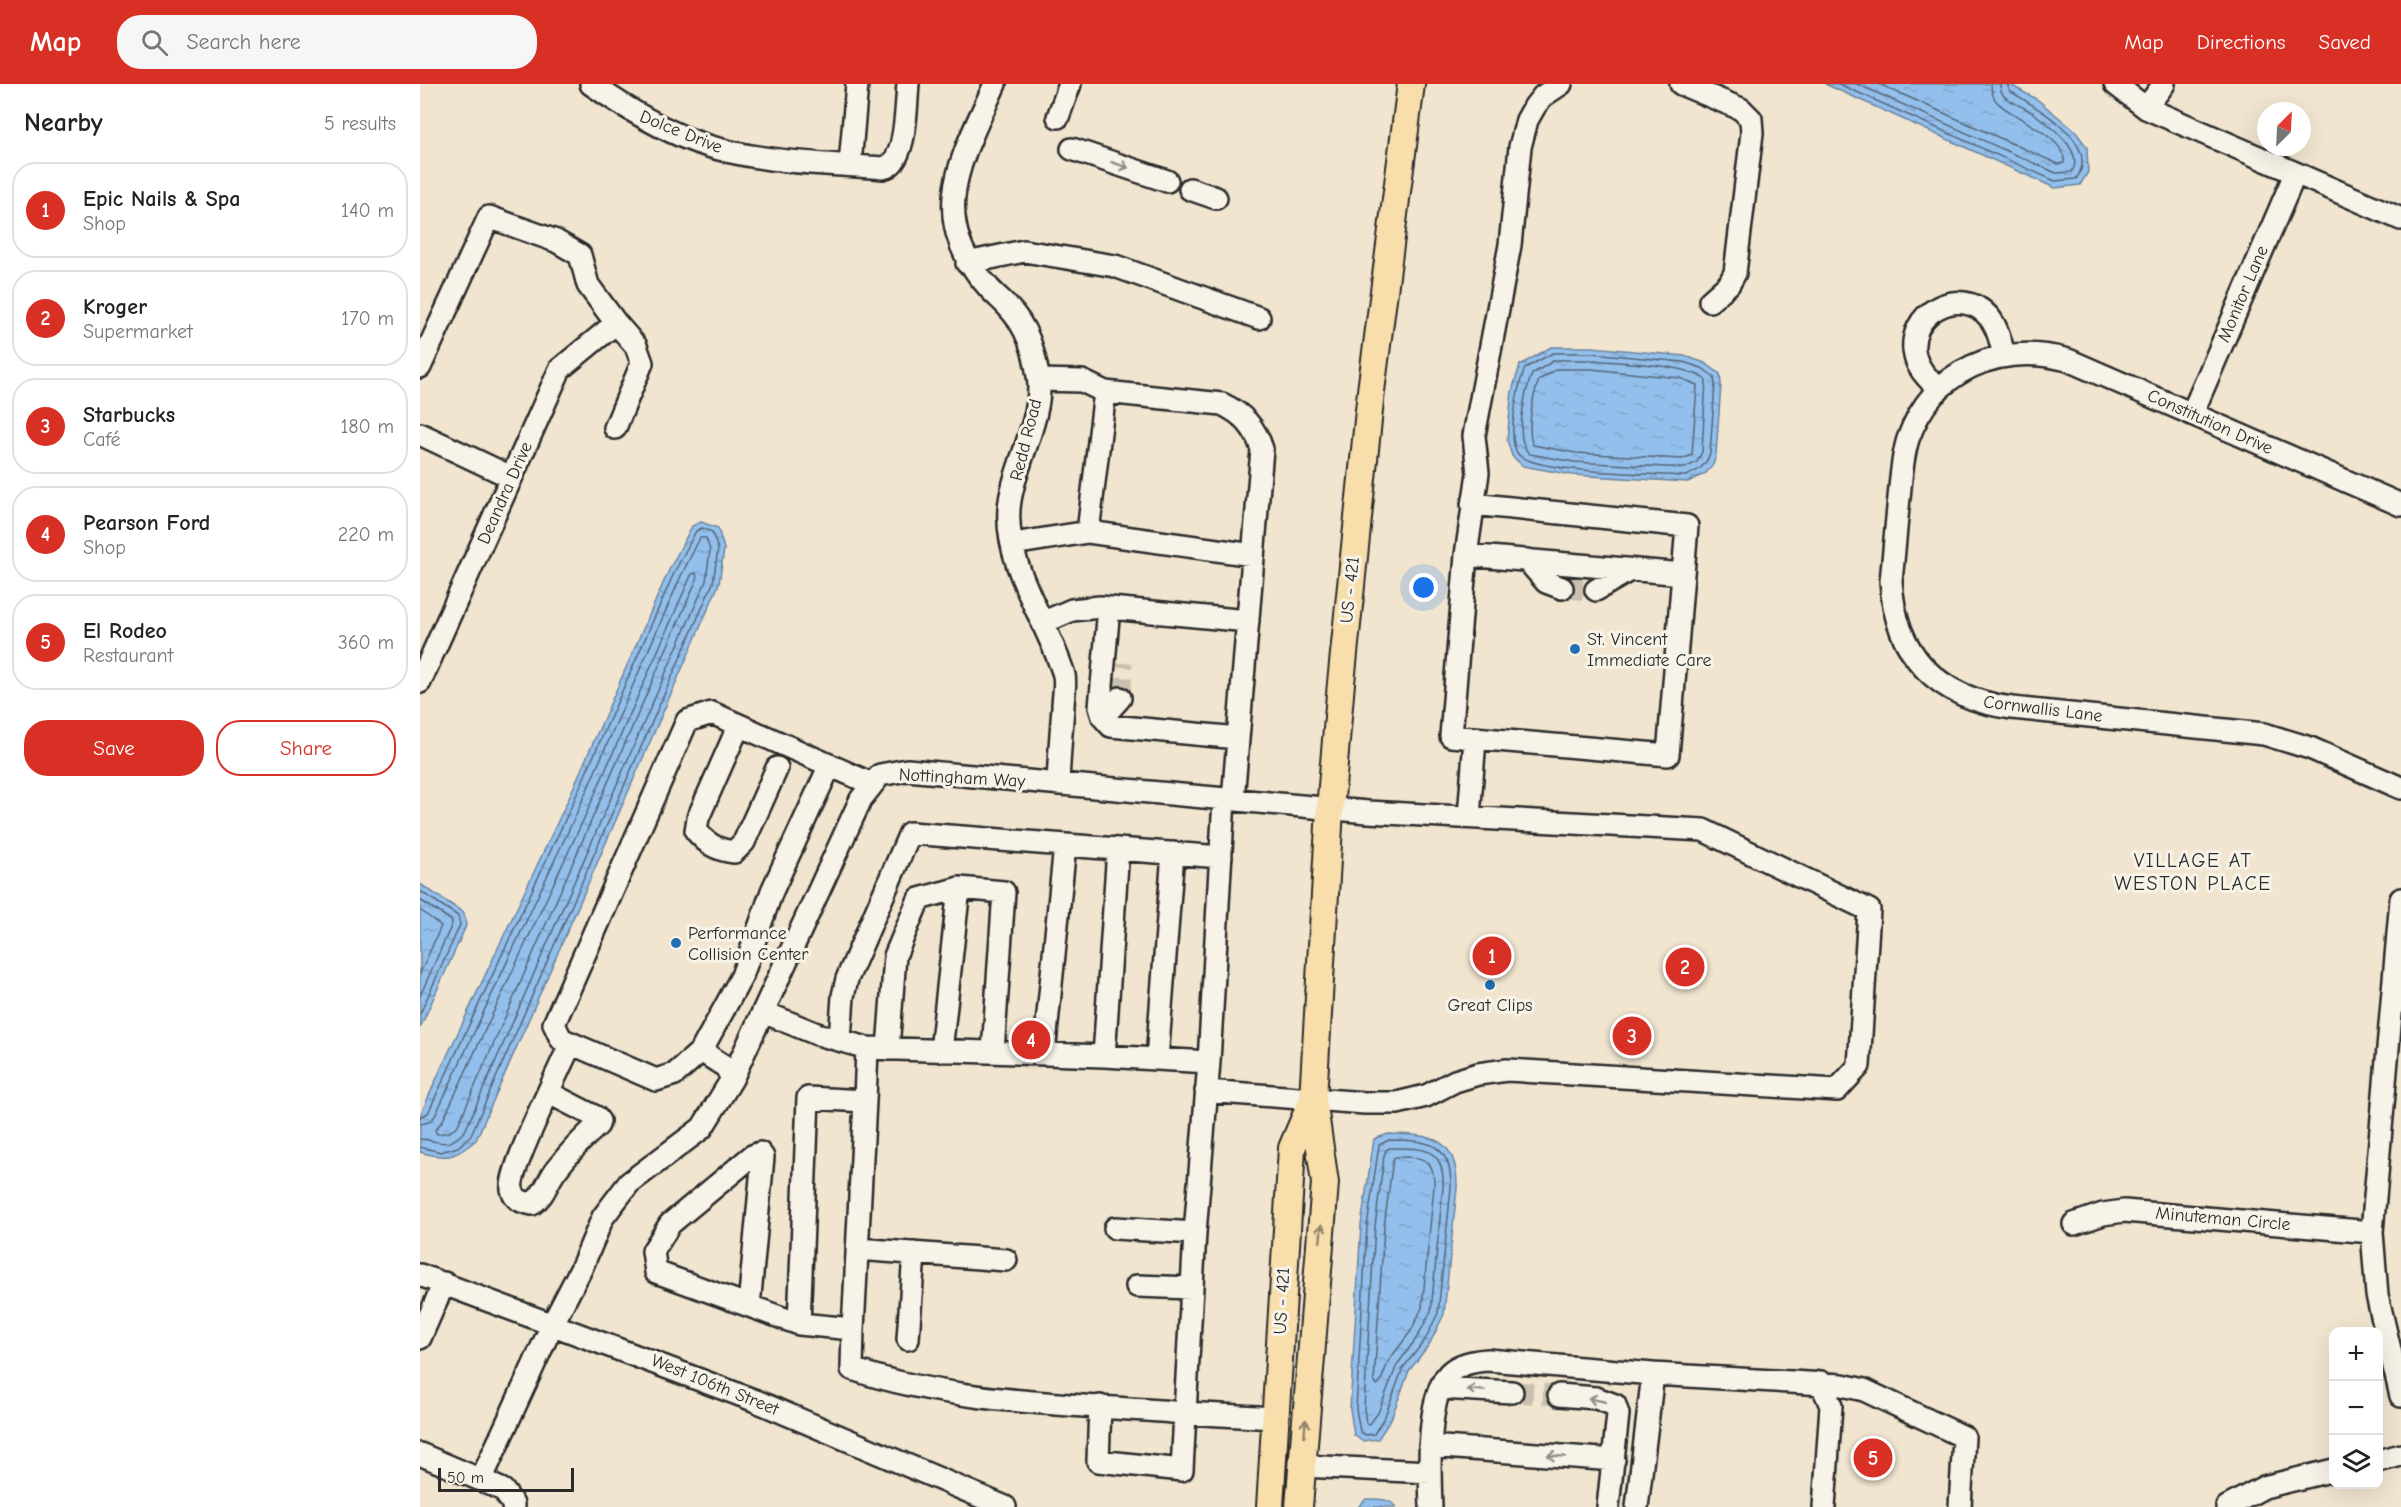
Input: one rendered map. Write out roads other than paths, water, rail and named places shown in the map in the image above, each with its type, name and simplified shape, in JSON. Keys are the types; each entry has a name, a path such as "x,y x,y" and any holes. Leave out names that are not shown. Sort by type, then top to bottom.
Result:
{"main road":[{"name":"US - 421","path":"1299,1507 1325,1184 1313,1099 1330,809 1371,391 1411,84"},
{"name":"US - 421","path":"1268,1502 1292,1148 1313,1099"}],"street":[{"name":"Dolce Drive","path":"591,84 612,90 656,124 696,142 744,154 883,168 890,167 895,161 902,143 908,84"},
{"path":"850,165 857,84"},
{"name":"Redd Road","path":"995,84 970,136 952,197 955,231 968,263 1026,329 1039,380 1037,407 1009,509 1014,558 1064,678 1058,784"},
{"path":"1058,117 1070,84"},
{"path":"1472,504 1687,526 1668,755 1451,736 1466,555 1472,504 1478,473 1474,436 1510,244 1520,147 1527,120 1535,106 1543,96 1561,84"},
{"path":"1681,84 1741,109 1751,118 1752,133 1735,273 1729,284 1710,301"},
{"path":"2115,84 2146,108 2401,219"},
{"path":"2146,108 2164,84"},
{"path":"1072,149 1167,182"},
{"name":"Monitor Lane","path":"2192,414 2295,174"},
{"path":"1190,189 1216,198"},
{"path":"420,368 489,217 556,241 580,255 588,285 636,346 642,363 615,428"},
{"path":"968,263 1024,251 1114,266 1259,318"},
{"path":"1939,390 1920,368 1914,348 1919,324 1935,308 1946,303 1958,303 1983,310 2010,355"},
{"name":"Deandra Drive","path":"420,682 560,369 616,323"},
{"name":"Constitution Drive","path":"2010,355 2052,356 2068,360 2401,505"},
{"name":"Cornwallis Lane","path":"2010,355 1975,364 1939,390 1921,411 1905,452 1891,581 1892,602 1906,644 1927,672 1950,689 1987,705 2264,734 2310,748 2401,788"},
{"path":"1039,380 1082,381 1105,392 1222,404 1237,411 1249,423 1258,435 1262,448 1238,738 1221,857 1209,1062 1195,1233 1182,1470 1098,1461 1100,1406"},
{"path":"1088,532 1105,392"},
{"path":"420,434 512,477"},
{"path":"1013,544 1088,532 1253,555"},
{"path":"1466,555 1683,574"},
{"path":"1527,560 1546,582 1562,588"},
{"path":"1596,590 1630,570"},
{"path":"1042,624 1072,610 1109,608 1248,621"},
{"path":"1109,608 1100,706 1111,726 1238,738"},
{"path":"1106,643 1122,663"},
{"path":"1104,717 1120,698"},
{"path":"830,765 772,891 742,976 701,1051 675,1074 656,1080 561,1039 554,1024 687,722 712,713 830,765 872,784"},
{"path":"739,725 698,818 696,831 705,842 722,850 735,852 744,842 777,768"},
{"path":"1469,818 1475,739"},
{"name":"Nottingham Way","path":"481,1480 553,1323 581,1269 603,1217 629,1183 702,1128 732,1079 861,799 880,775 907,770 1330,809 1703,830 1869,910 1860,1066 1837,1089 1507,1071 1478,1074 1455,1081 1426,1096 1397,1103 1313,1099"},
{"path":"840,1040 843,996 848,979 910,833 1221,857"},
{"path":"1044,1054 1065,845"},
{"path":"1104,1056 1118,849"},
{"path":"1156,1059 1173,853"},
{"path":"993,1052 1004,892 959,888 919,899 896,956 865,1101 852,1369 887,1381 990,1397 1275,1418"},
{"path":"941,1051 959,888"},
{"path":"2401,899 2373,1232 2377,1295 2401,1396"},
{"path":"763,1012 800,1028 878,1048 1209,1062"},
{"path":"549,1093 589,1113 599,1121 598,1125 576,1144 554,1173 540,1198 532,1204 523,1203 514,1197 511,1187 512,1177 571,1043"},
{"path":"701,1051 726,1067 732,1079"},
{"path":"1206,1091 1313,1099"},
{"path":"799,1324 808,1098 865,1101"},
{"path":"749,1306 763,1157 760,1153 756,1153 670,1224 652,1251 656,1272 749,1306 799,1324 853,1329"},
{"name":"Minuteman Circle","path":"2074,1224 2103,1214 2124,1211 2373,1232"},
{"path":"1115,1228 1195,1233"},
{"path":"857,1249 1006,1260"},
{"path":"908,1339 914,1253"},
{"name":"West 106th Street","path":"420,1275 756,1401 1005,1507"},
{"path":"420,1338 444,1283"},
{"path":"1137,1286 1192,1288"},
{"path":"1431,1507 1430,1446 1440,1389 1447,1376 1460,1366 1474,1361 1488,1360 1653,1374 1821,1382 1864,1390 1964,1437 1960,1507"},
{"path":"1637,1507 1653,1374"},
{"path":"1821,1382 1831,1406 1824,1507"},
{"path":"1440,1389 1512,1392"},
{"path":"1560,1395 1596,1398 1615,1405 1618,1414 1608,1507"},
{"path":"1430,1446 1614,1460"},
{"path":"420,1454 503,1490 513,1507"},
{"path":"2383,1460 2401,1455"},
{"path":"1302,1466 1430,1472"},
{"path":"2227,1507 2264,1487 2329,1471"}],"water":[{"path":"1825,84 2009,84 2038,100 2075,131 2087,147 2088,172 2080,185 2055,188"},
{"path":"1551,347 1592,347 1685,356 1705,363 1720,374 1721,384 1716,455 1713,465 1706,473 1688,482 1573,475 1523,466 1512,456 1507,440 1512,391 1520,365"},
{"path":"701,522 718,528 724,549 719,584 476,1140 462,1151 450,1156 420,1152 420,1116 439,1073 567,802 669,570 692,526"},
{"path":"420,884 464,913 466,926 420,1028"},
{"path":"1388,1134 1429,1138 1447,1148 1453,1158 1457,1188 1444,1314 1430,1343 1409,1371 1391,1419 1378,1439 1362,1441 1354,1435 1350,1409 1361,1225 1374,1139"},
{"path":"1366,1499 1387,1501 1396,1507 1358,1507"}],"tunnel":[{"path":"1562,588 1596,590"},
{"path":"1120,698 1122,663"},
{"path":"1512,1392 1559,1395"}],"place":[{"name":"St. Vincent Immediate Care","path":"1575,649"},
{"name":"Performance Collision Center","path":"676,943"},
{"name":"Epic Nails & Spa","path":"1492,956"},
{"name":"Kroger","path":"1685,967"},
{"name":"Great Clips","path":"1490,985"},
{"name":"Starbucks","path":"1632,1036"},
{"name":"Pearson Ford","path":"1031,1040"},
{"name":"El Rodeo","path":"1873,1458"}],"district":[{"name":"VILLAGE AT WESTON PLACE","path":"2193,872"}]}
